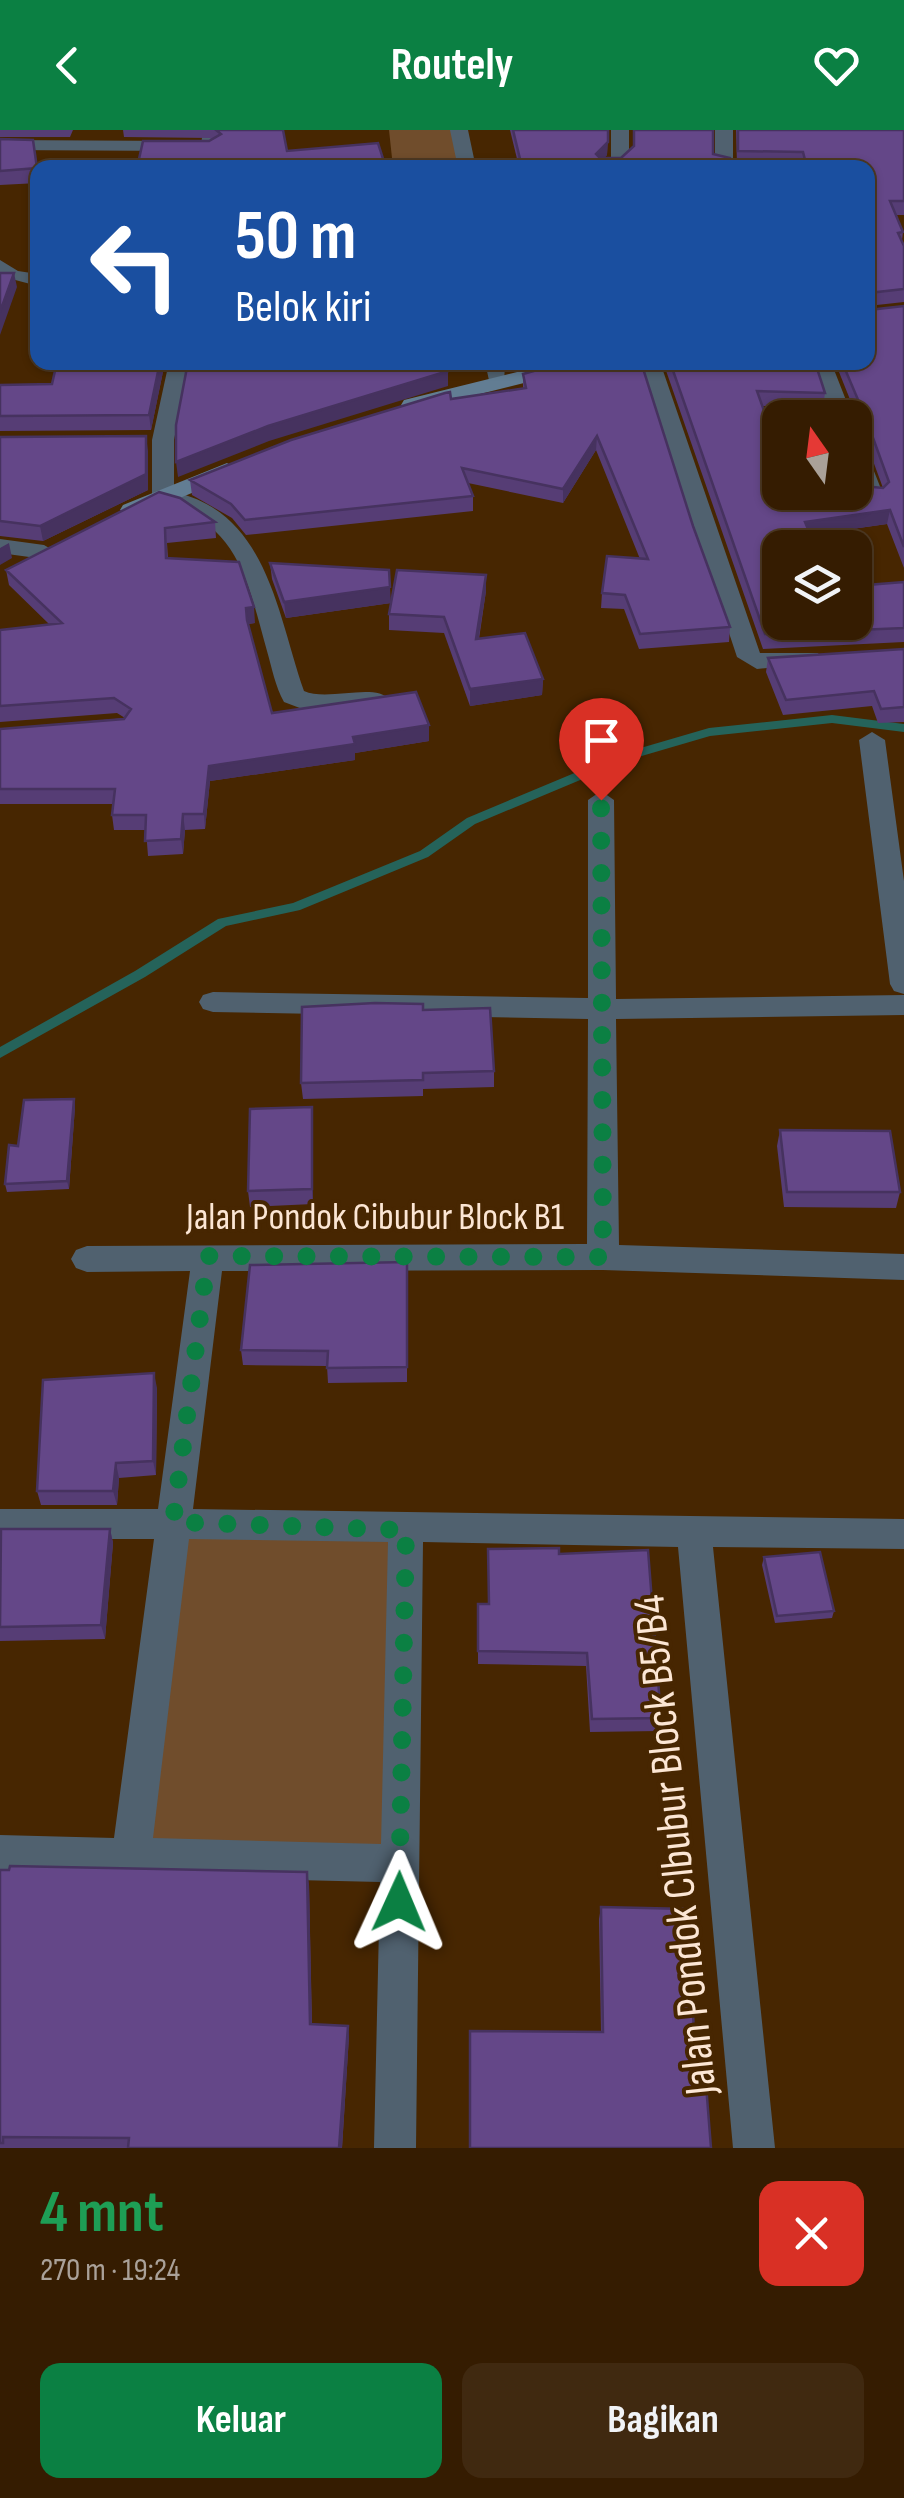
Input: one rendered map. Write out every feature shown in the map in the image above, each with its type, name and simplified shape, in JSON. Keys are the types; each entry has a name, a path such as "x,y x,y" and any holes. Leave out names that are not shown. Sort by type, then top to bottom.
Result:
{"street":[{"path":"458,130 465,160"},
{"path":"619,160 620,130"},
{"path":"724,130 724,160"},
{"path":"0,145 60,137 211,138"},
{"path":"0,266 12,276 30,279"},
{"path":"163,496 163,440 177,370"},
{"path":"652,370 749,657 830,657"},
{"path":"823,370 835,400"},
{"path":"388,413 496,372"},
{"path":"132,440 163,440"},
{"path":"116,517 250,461"},
{"path":"163,496 201,507 232,532 249,562 293,696 313,706 408,698"},
{"path":"0,546 51,549 16,569"},
{"path":"872,740 904,984"},
{"path":"601,800 603,1257"},
{"path":"213,1002 604,1009 904,1005"},
{"path":"131,1857 208,1256"},
{"name":"Jalan Pondok Cibubur Block B1","path":"87,1258 603,1257 904,1267"},
{"path":"0,1524 173,1522 406,1530 904,1534"},
{"path":"395,2148 406,1530"},
{"name":"Jalan Pondok Clbubur Block B5/B4","path":"694,1534 754,2148"},
{"path":"0,1854 400,1863"}],"shaded area":[{"path":"389,130 458,130 458,159 392,158"},
{"path":"173,1523 406,1530 400,1863 131,1857"}],"building":[{"path":"216,130 283,130 287,151 378,143 383,160 139,160 143,141 209,141 221,134"},
{"path":"513,130 608,130 608,142 596,154 600,158 621,158 634,146 634,130 713,130 713,154 730,160 520,160"},
{"path":"738,130 904,130 904,201 890,201 903,232 898,233 904,246 904,289 875,292 875,160 805,160 803,152 738,151"},
{"path":"0,139 33,140 36,160 30,160 30,169 0,171"},
{"path":"0,273 14,273 0,312"},
{"path":"904,306 904,547 890,510 805,522 808,530 762,530 762,625 673,370 818,370 825,393 757,391 762,405 762,510 872,510 872,487 883,488 889,482 872,435 872,400 858,400 845,370 875,370 875,309"},
{"path":"55,370 158,370 149,415 0,416 0,385 52,384"},
{"path":"186,370 448,370 268,426 176,462 176,425"},
{"path":"537,370 644,370 730,627 640,634 625,595 602,593 607,556 648,559 597,436 563,489 462,468 473,496 245,520 231,504 190,480 291,440 445,393 450,392 451,399 526,388 523,374"},
{"path":"146,436 146,474 40,526 0,521 0,437"},
{"path":"159,492 180,498 215,522 165,528 166,558 239,562 254,607 246,608 247,620 272,713 416,692 429,725 353,737 355,744 209,766 204,814 183,814 181,839 145,841 146,815 112,815 115,789 0,789 0,729 124,719 131,709 114,698 0,706 0,630 62,623 6,570"},
{"path":"270,563 389,570 390,587 284,602"},
{"path":"397,570 486,575 476,639 525,633 543,679 470,689 444,617 389,614"},
{"path":"904,582 904,628 872,629 872,585"},
{"path":"904,649 904,707 881,709 874,691 786,700 768,658"},
{"path":"423,1004 423,1010 490,1008 494,1071 423,1073 423,1080 301,1083 302,1007"},
{"path":"74,1099 67,1181 5,1184 9,1145 18,1146 24,1100"},
{"path":"312,1107 312,1189 248,1191 250,1109"},
{"path":"780,1130 890,1131 900,1192 787,1192"},
{"path":"407,1262 407,1367 327,1368 328,1351 241,1350 250,1265"},
{"path":"154,1373 153,1461 116,1463 113,1491 37,1491 43,1380"},
{"path":"1,1529 110,1529 101,1625 0,1627"},
{"path":"559,1548 559,1554 648,1550 661,1718 592,1719 587,1653 478,1651 478,1604 489,1604 488,1549"},
{"path":"820,1552 834,1611 777,1616 764,1557"},
{"path":"10,1866 307,1872 310,2024 348,2026 339,2148 128,2148 129,2138 3,2137 0,2143 0,1870 9,1870"},
{"path":"601,1907 688,1909 694,2033 702,2033 711,2148 470,2148 470,2031 603,2032"}],"waterway":[{"path":"0,1053 140,974 222,922 296,907 424,854 471,821 624,757 709,732 832,719 904,728"}],"route":[{"path":"399,1902 406,1530 173,1522 208,1256 603,1257 601,800"}]}
